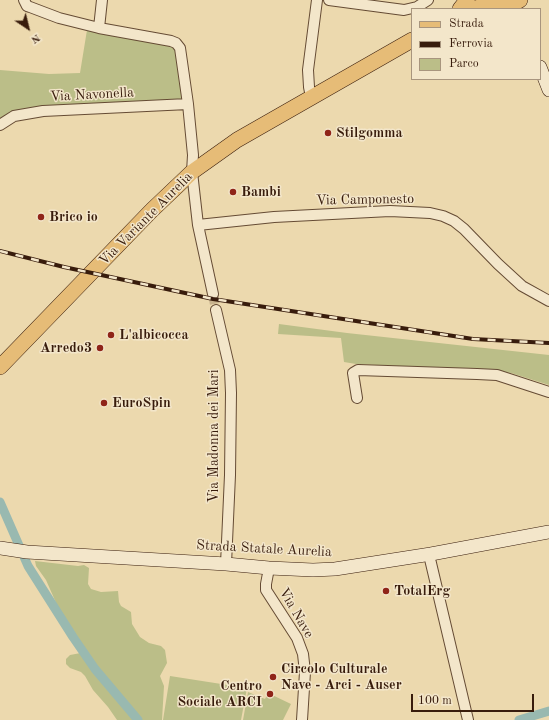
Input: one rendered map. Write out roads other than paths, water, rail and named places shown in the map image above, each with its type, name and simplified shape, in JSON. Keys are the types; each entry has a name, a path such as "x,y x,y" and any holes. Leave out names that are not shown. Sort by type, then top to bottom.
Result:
{"main road":[{"path":"461,8 467,0"},
{"path":"478,8 505,3"},
{"name":"Via Variante Aurelia","path":"0,367 152,210 192,172 237,140 411,41"},
{"path":"541,70 549,90"},
{"name":"Strada Statale Aurelia","path":"0,548 22,551 313,570 335,569 431,554 549,532"}],"street":[{"path":"24,0 28,6 59,18 99,28 171,41 176,43 180,48 188,104 193,155 192,172 198,225 213,294"},
{"path":"99,28 102,0"},
{"path":"311,97 308,70 317,0"},
{"path":"329,0 404,10 411,8"},
{"path":"413,8 428,0"},
{"name":"Via Navonella","path":"0,125 14,116 43,111 188,104"},
{"name":"Via Camponesto","path":"198,225 274,217 390,211 430,213 443,216 454,221 522,286 549,302"},
{"name":"Via Madonna dei Mari","path":"216,310 230,370 231,393 230,475 226,564"},
{"path":"357,398 353,373 358,370 496,375 549,392"},
{"path":"431,554 430,559 468,720"},
{"name":"Via Nave","path":"270,568 266,590 297,638 303,654 305,672 302,720"}],"waterway":[{"path":"0,502 28,566 95,669 138,720"},
{"path":"519,720 549,711"}],"tunnel":[{"path":"213,294 216,310"}],"railway":[{"path":"0,251 64,267 213,299 473,339 549,343"}],"place":[{"name":"Stilgomma","path":"328,133"},
{"name":"Bambi","path":"233,192"},
{"name":"Brico io","path":"41,217"},
{"name":"L'albicocca","path":"111,335"},
{"name":"Arredo3","path":"100,348"},
{"name":"EuroSpin","path":"104,403"},
{"name":"TotalErg","path":"386,591"},
{"name":"Circolo Culturale Nave - Arci - Auser","path":"273,677"},
{"name":"Centro Sociale ARCI","path":"270,694"}]}
